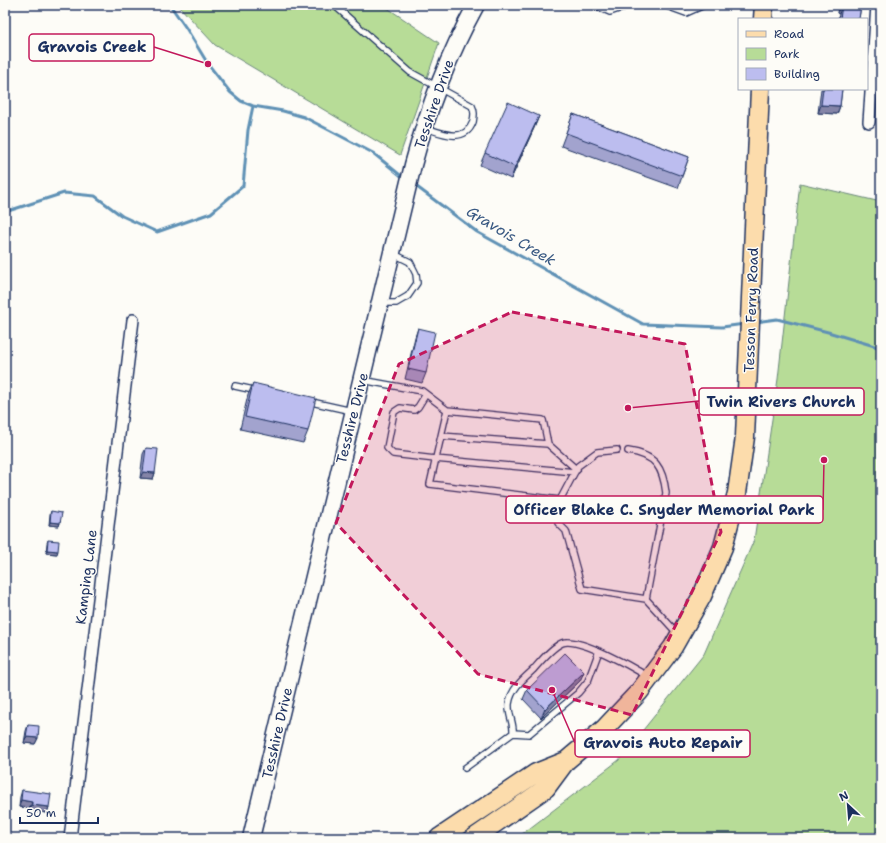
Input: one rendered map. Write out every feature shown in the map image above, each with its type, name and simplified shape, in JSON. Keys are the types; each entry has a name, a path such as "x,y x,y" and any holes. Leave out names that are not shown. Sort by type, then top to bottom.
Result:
{"main road":[{"path":"763,18 764,5"},
{"name":"Tesson Ferry Road","path":"474,838 546,788 566,761 605,728 651,678 680,636 691,617 707,584 722,547 737,493 742,467 748,394 760,90"},
{"name":"Tesson Ferry Road","path":"439,838 536,773 566,761"}],"street":[{"name":"Tesshire Drive","path":"252,838 413,165 424,127 448,61 475,5"},
{"path":"869,122 878,5"},
{"name":"Kamping Lane","path":"70,838 133,320"}],"lane":[{"path":"334,5 410,72 472,106 474,110 474,117 466,132 454,136 446,135 424,127"},
{"path":"594,5 610,12 630,5"},
{"path":"664,5 686,13 704,5"},
{"path":"380,303 396,303 408,296 416,283 416,274 410,262 392,253"},
{"path":"362,380 422,391 447,410 543,420 548,444"},
{"path":"235,386 265,392"},
{"path":"426,394 418,407 414,410 400,408 394,412 387,448 393,454 435,459 577,469"},
{"path":"302,400 354,412"},
{"path":"447,410 430,484 560,500"},
{"path":"441,436 548,444 577,469"},
{"path":"617,450 597,452 577,469 560,500 558,523 566,531 582,589 646,599 680,636"},
{"path":"628,451 640,452 654,461 664,476 666,493 646,599"},
{"path":"513,733 514,726 509,715 509,703 513,692 520,682 563,642 572,643 599,651 616,658 651,678"},
{"path":"465,768 513,733 529,734 578,694 588,680 599,651"}],"highlighted area":[{"path":"512,312 685,344 721,532 632,715 478,674 336,523 399,364"}],"green space":[{"path":"178,5 383,5 439,43 400,155 215,45"},
{"path":"800,183 881,202 881,838 517,838 619,760 704,654 754,540 778,379"}],"building":[{"path":"842,5 861,5 859,18 840,18"},
{"path":"823,90 842,90 840,106 821,105"},
{"path":"508,102 539,116 515,167 485,153"},
{"path":"573,114 689,157 682,176 566,133"},
{"path":"418,328 435,332 426,373 408,369"},
{"path":"253,383 316,398 308,431 245,417"},
{"path":"146,448 158,449 155,473 143,472"},
{"path":"51,511 62,513 60,523 50,522"},
{"path":"48,540 59,541 58,551 47,550"},
{"path":"565,653 584,672 545,709 527,690"},
{"path":"28,725 39,726 38,738 26,737"},
{"path":"22,790 51,794 49,807 32,805 32,802 21,800"}],"waterway":[{"name":"Gravois Creek","path":"170,5 208,64 230,92 241,101 253,106 283,111 304,117 373,153 405,179"},
{"path":"5,212 64,193 95,196 122,216 157,232 211,213 243,186 248,130 253,106"},
{"name":"Gravois Creek","path":"413,184 477,232 643,324 722,327 745,324"},
{"name":"Gravois Creek","path":"756,322 777,319 881,348"}],"place":[{"name":"Gravois Creek","path":"208,64"},
{"name":"Twin Rivers Church","path":"628,408"},
{"name":"Officer Blake C. Snyder Memorial Park","path":"824,460"},
{"name":"Gravois Auto Repair","path":"552,690"}]}
